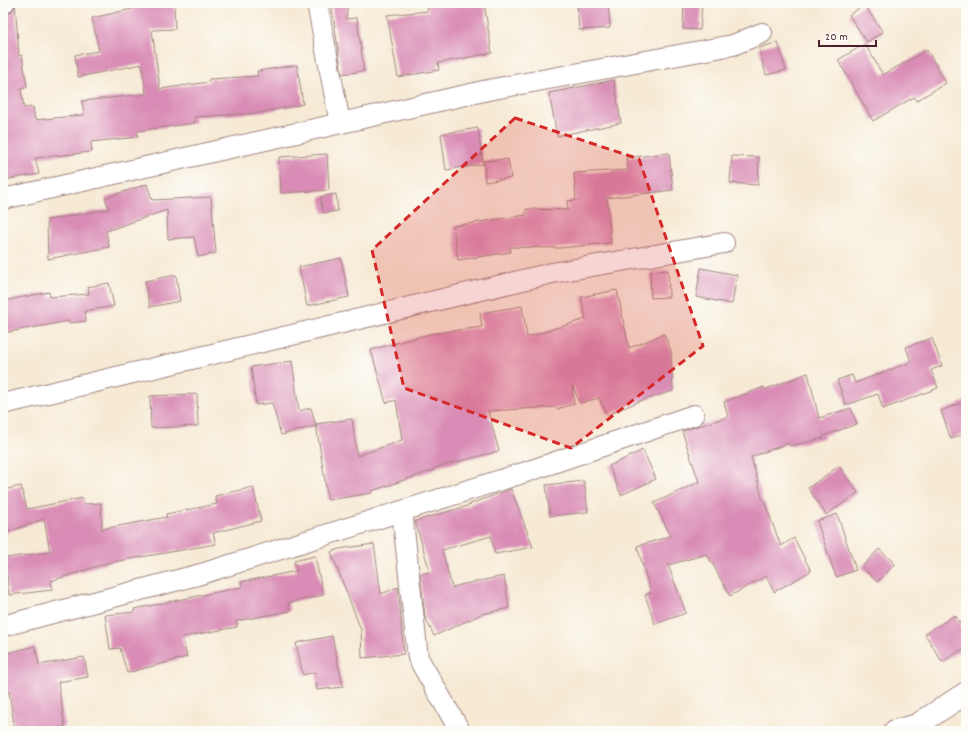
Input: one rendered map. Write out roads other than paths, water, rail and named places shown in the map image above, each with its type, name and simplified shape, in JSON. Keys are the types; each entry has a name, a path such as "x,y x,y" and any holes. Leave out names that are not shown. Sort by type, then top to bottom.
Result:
{"main road":[{"path":"895,731 917,725 966,693"}],"street":[{"path":"317,3 340,123"},
{"path":"3,199 488,90 733,44 762,33"},
{"path":"3,404 552,273 724,243"},
{"path":"3,626 201,574 526,472 694,414"},
{"path":"402,511 418,658 460,731"}]}
